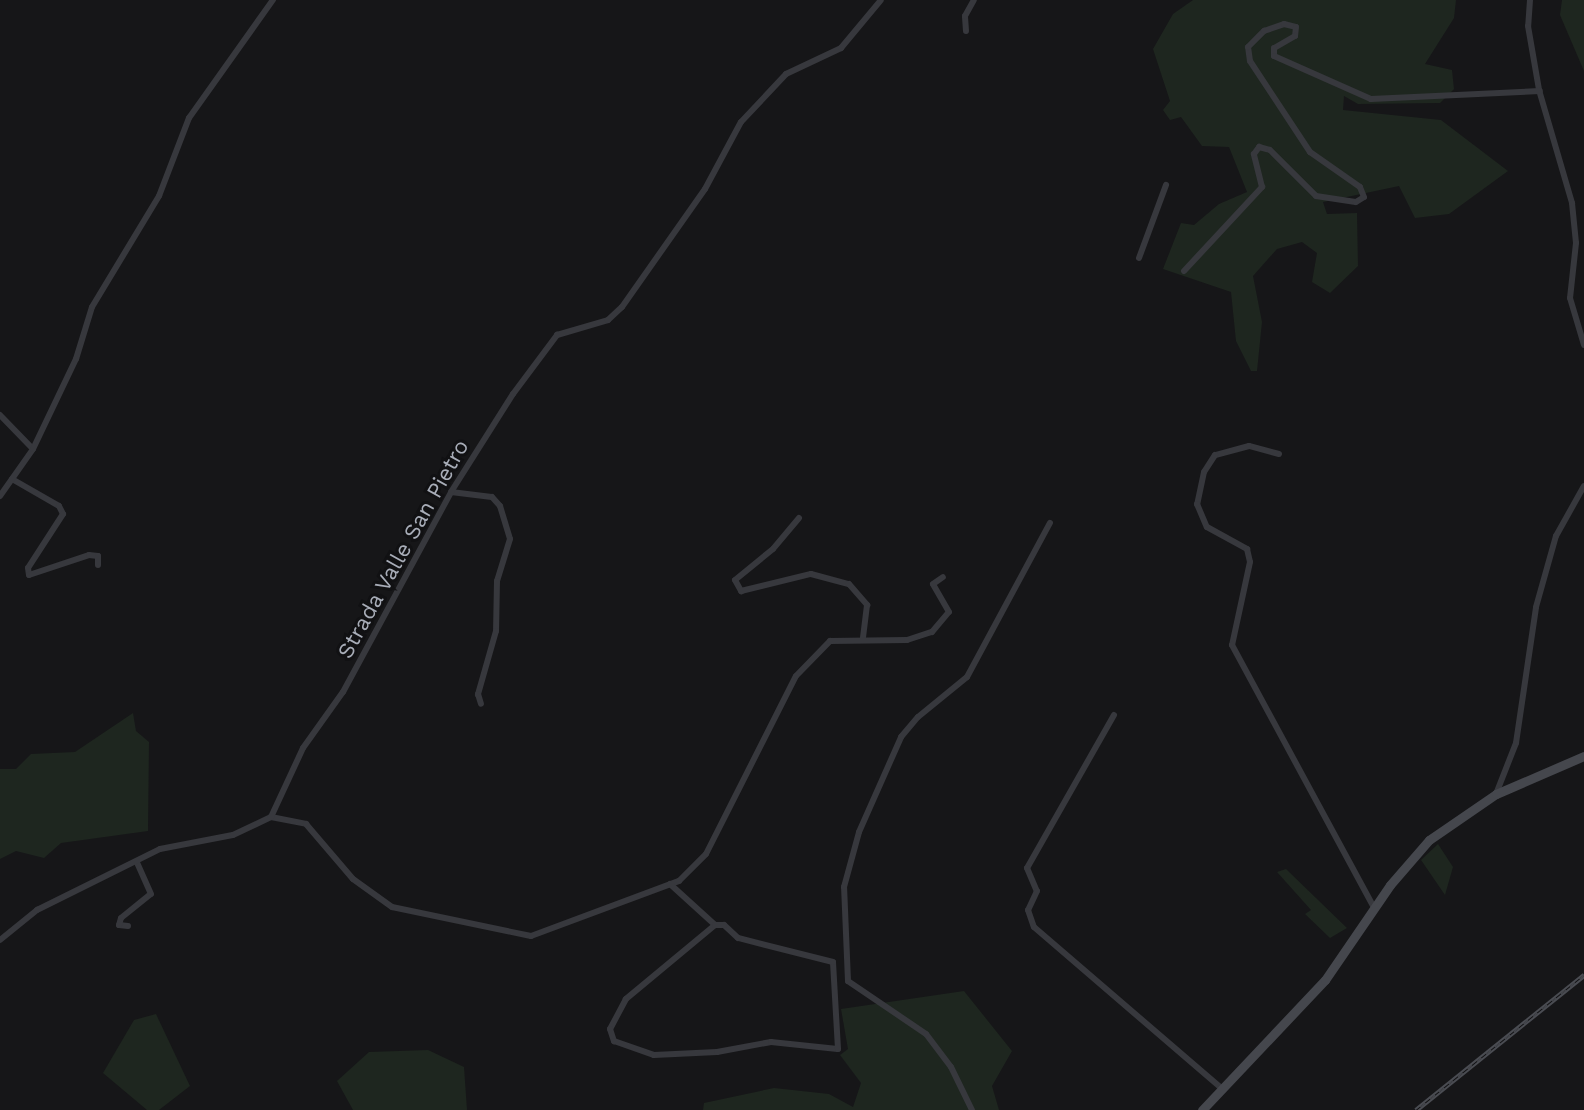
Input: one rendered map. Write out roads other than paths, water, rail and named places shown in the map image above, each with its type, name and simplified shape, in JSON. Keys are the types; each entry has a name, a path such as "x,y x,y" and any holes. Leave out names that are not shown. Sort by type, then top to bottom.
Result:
{"street":[{"path":"0,496 33,449 76,359 92,307 159,196 189,118 273,0"},
{"name":"Strada Valle San Pietro","path":"271,817 303,748 343,692 451,492 557,335 608,320 622,307 689,215 741,122 786,74 841,48 881,0"},
{"path":"966,31 965,16 974,0"},
{"path":"1530,0 1528,26 1540,91 1572,203 1576,243 1570,298 1584,345"},
{"path":"1184,271 1262,187 1254,154 1259,147 1270,150 1316,196 1356,202 1364,197 1360,187 1310,152 1250,61 1248,47 1264,31 1284,24 1296,27 1295,36 1274,48 1274,56 1371,99 1540,91"},
{"path":"1139,258 1166,185"},
{"path":"0,415 33,449"},
{"path":"1279,454 1249,446 1215,455 1204,472 1197,504 1207,527 1247,549 1250,562 1232,645 1374,908"},
{"path":"12,479 59,506 63,514 28,568 29,575 89,555 98,556 98,565"},
{"path":"1496,794 1516,743 1536,607 1556,536 1584,486"},
{"path":"451,492 492,497 500,506 510,539 497,581 496,631 478,694 481,704"},
{"path":"799,518 773,549 735,580 741,591 811,574 849,584 867,605 863,639"},
{"path":"972,1110 951,1067 926,1034 848,981 843,951 844,887 851,855 887,766 907,729 973,668 1050,523"},
{"path":"0,940 37,910 160,849 233,835 271,817 306,824 353,879 392,907 531,936 670,884 706,854 796,676 830,641 907,640 932,632 949,612 949,604 933,584 943,577"},
{"path":"1114,715 1027,868 1037,891 1028,910 1034,927 1221,1088"},
{"path":"1202,1110 1325,980 1374,908 1429,840 1496,794 1584,756"},
{"path":"128,926 119,925 121,918 151,894 137,862"},
{"path":"670,884 715,925"},
{"path":"715,925 724,925 738,938 830,960 837,970 842,1042 836,1051 771,1042 717,1052 654,1055 618,1045 610,1029 626,999 715,925"},
{"path":"830,960 843,951"}],"railway":[{"path":"1416,1110 1584,975"}]}
